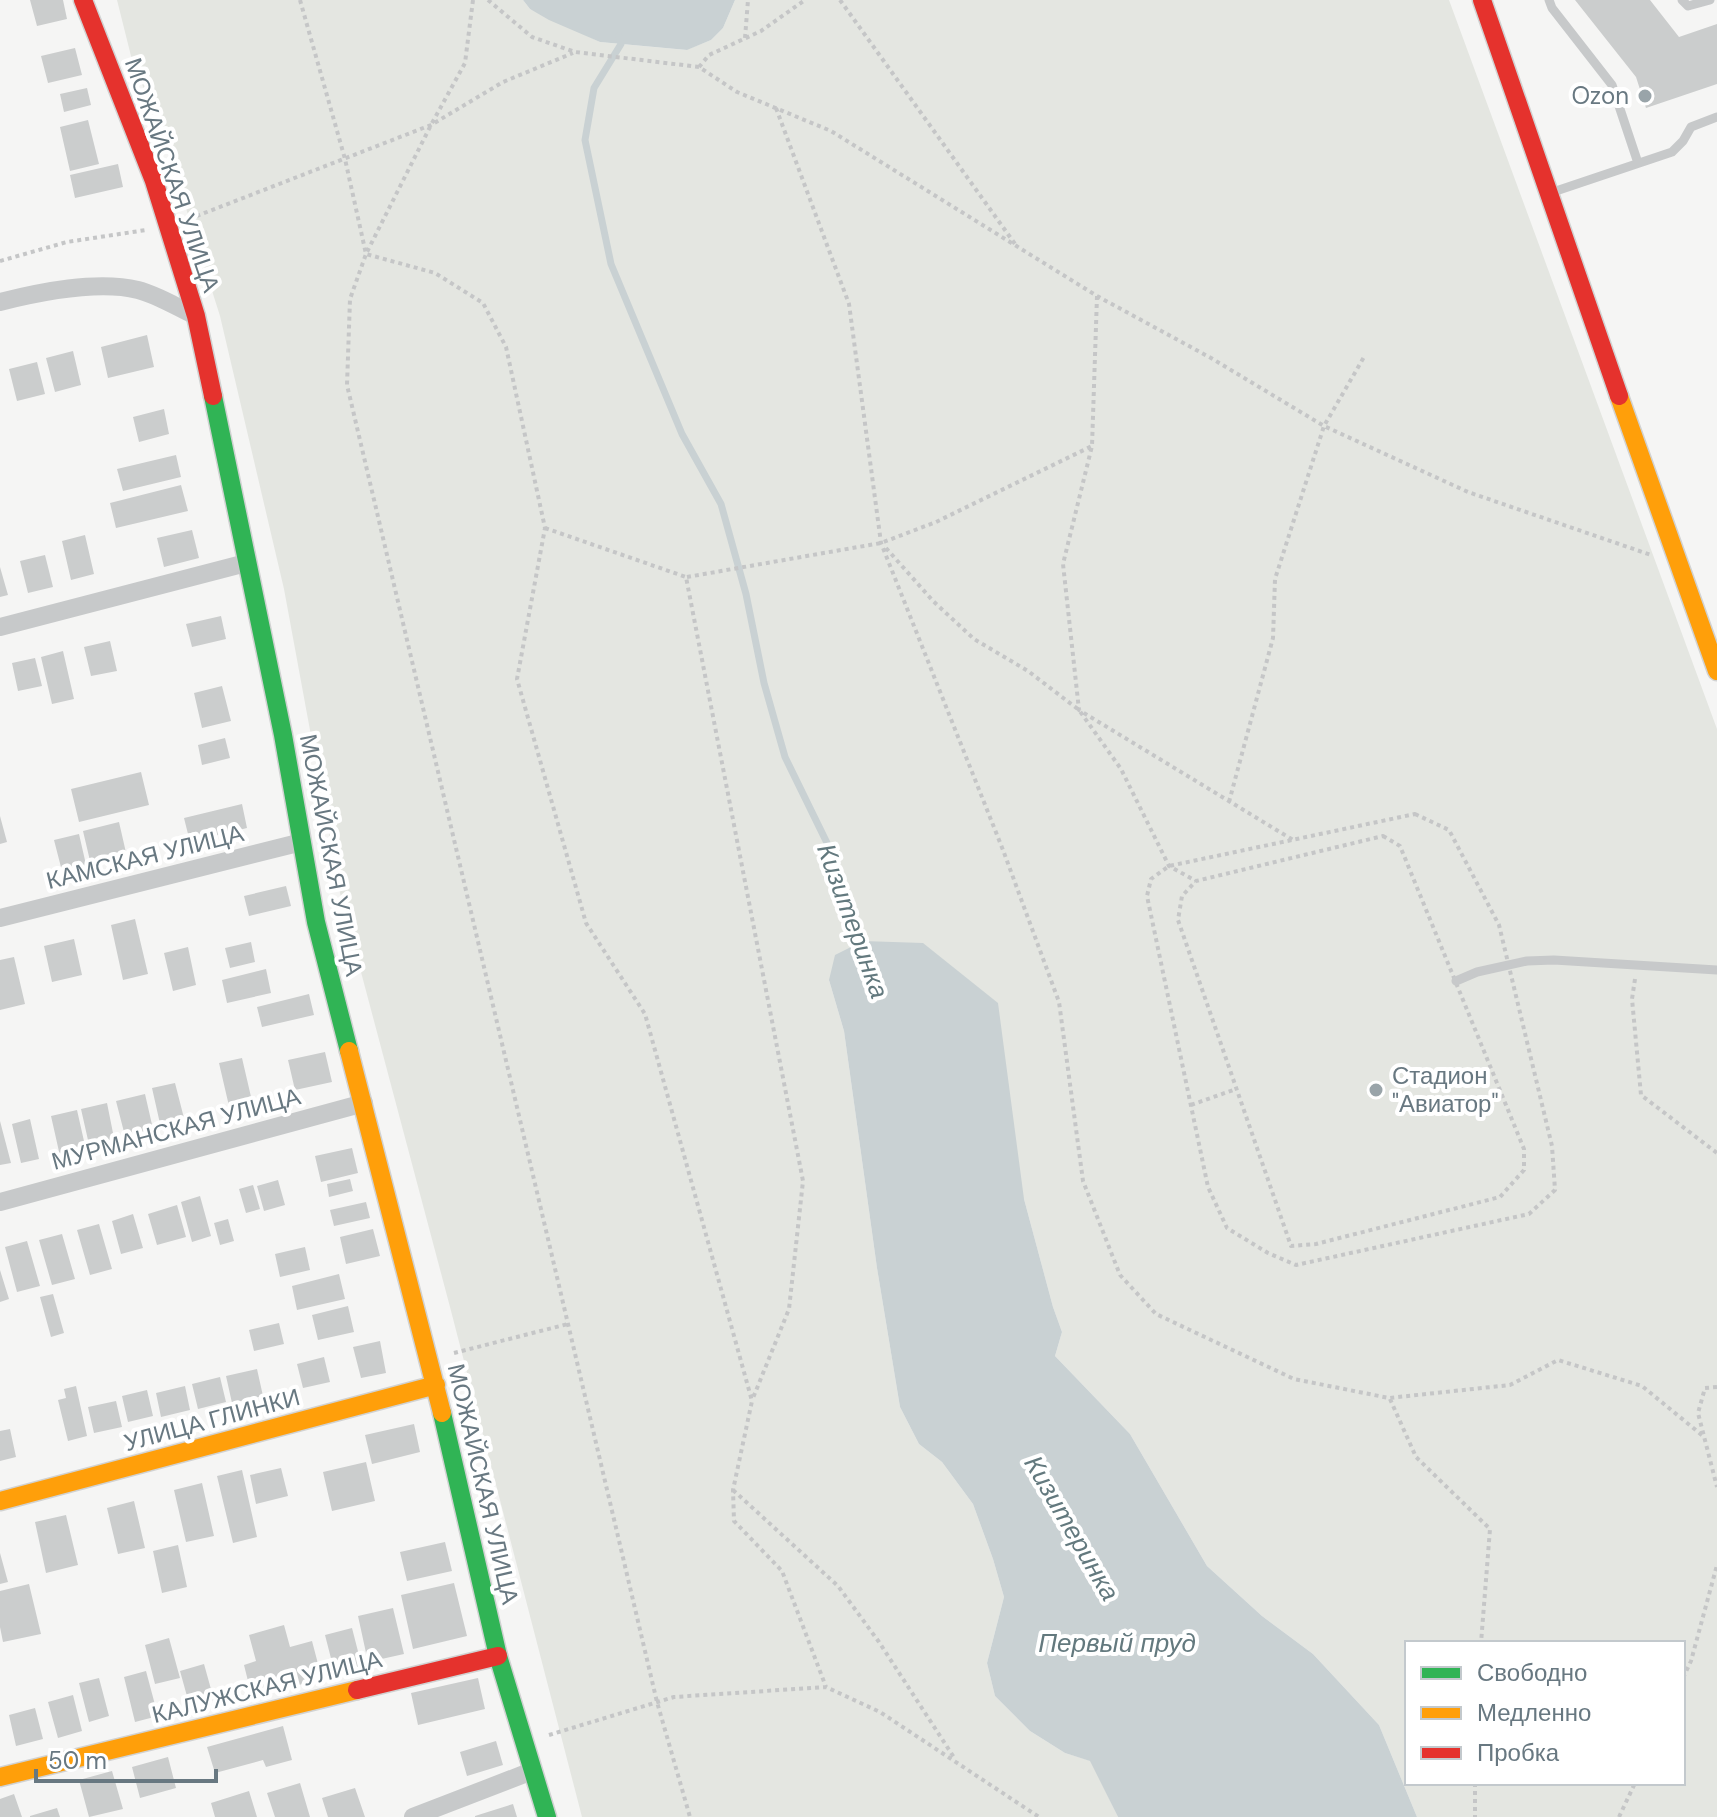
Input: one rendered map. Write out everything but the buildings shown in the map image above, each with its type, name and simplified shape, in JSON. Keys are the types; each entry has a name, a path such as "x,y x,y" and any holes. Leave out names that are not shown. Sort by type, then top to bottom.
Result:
{"street":[{"name":"МОЖАЙСКАЯ УЛИЦА","path":"83,0 169,227 196,316 283,735 316,922 436,1385 498,1656 547,1817"},
{"path":"1482,0 1547,194 1717,671"},
{"path":"0,302 42,292 116,287 140,290 196,316"},
{"path":"0,627 246,563"},
{"name":"КАМСКАЯ УЛИЦА","path":"0,918 302,842"},
{"name":"МУРМАНСКАЯ УЛИЦА","path":"0,1202 364,1103"},
{"name":"УЛИЦА ГЛИНКИ","path":"0,1501 436,1385"},
{"name":"КАЛУЖСКАЯ УЛИЦА","path":"0,1777 498,1656"},
{"path":"413,1817 532,1771"}],"lane":[{"path":"1549,0 1612,85 1638,163"},
{"path":"1682,0 1688,6 1710,0"},
{"path":"1547,194 1672,152 1691,127 1717,117"},
{"path":"1456,981 1507,965 1554,960 1717,970"}],"path":[{"path":"300,0 345,159 366,254"},
{"path":"473,0 465,63 366,254 350,299 347,385 657,1702 690,1817"},
{"path":"488,0 532,37 575,52 699,67 737,92 831,131 1097,296 1211,358 1324,426 1468,492 1679,564"},
{"path":"745,38 748,0"},
{"path":"699,67 709,55 761,31 805,0"},
{"path":"840,0 1016,246"},
{"path":"0,261 67,242 169,227 431,125 503,82 575,52"},
{"path":"776,108 849,304 881,543 1003,850 1059,1002 1083,1181 1120,1275 1156,1314 1294,1379 1389,1398 1510,1385 1558,1360 1642,1386 1703,1436"},
{"path":"366,254 435,273 483,303 506,347 545,528 517,679 586,923 645,1014 752,1401"},
{"path":"1097,296 1092,446 1063,564 1079,710 1121,769 1169,866 1196,881"},
{"path":"1229,802 1273,638 1275,579 1324,426 1364,357"},
{"path":"545,528 686,577 881,543 936,522 1092,446"},
{"path":"881,543 933,601 974,639 1028,671 1079,710 1293,840"},
{"path":"686,577 803,1181 789,1309 752,1401 733,1490 734,1521 782,1571 826,1687"},
{"path":"1415,814 1449,830 1499,925 1552,1146 1555,1190 1529,1214 1296,1265 1268,1253 1227,1228 1208,1187 1147,896 1151,879 1169,866 1415,814"},
{"path":"1383,836 1400,846 1456,981 1524,1149 1524,1170 1500,1197 1316,1244 1291,1246 1178,920 1182,896 1196,881 1383,836"},
{"path":"1637,965 1632,999 1641,1095 1717,1153"},
{"path":"1191,1105 1236,1089"},
{"path":"429,1359 568,1324"},
{"path":"1717,1387 1705,1388 1698,1413 1717,1487"},
{"path":"1389,1398 1416,1457 1490,1529 1481,1641"},
{"path":"733,1490 838,1586 879,1642 957,1761"},
{"path":"1685,1674 1717,1565"},
{"path":"524,1743 674,1697 826,1687 880,1712 1039,1817"},
{"path":"1475,1785 1475,1817"},
{"path":"1619,1817 1634,1785"}],"shaded area":[{"path":"117,0 523,0 530,9 600,42 686,50 711,40 723,28 735,0 1449,0 1717,729 1717,1817 1417,1817 1379,1725 1313,1654 1262,1616 1207,1566 1130,1434 1055,1356 1062,1332 1024,1199 829,980 844,1031 900,1407 919,1444 942,1462 973,1504 1004,1597 987,1663 995,1696 1030,1731 1065,1753 1091,1761 1118,1817 582,1817 340,893 284,589 220,316 166,145 131,56"}],"water":[{"path":"523,0 735,0 723,28 711,40 687,50 600,42 549,20 530,9"},
{"name":"Первый пруд","path":"863,941 923,943 998,1003 1024,1199 1062,1332 1055,1356 1130,1434 1207,1566 1262,1616 1313,1654 1379,1725 1417,1817 1118,1817 1090,1761 1065,1753 1030,1731 995,1696 987,1663 1004,1597 993,1559 973,1504 942,1462 919,1444 900,1407 844,1031 829,980 835,955"}],"waterway":[{"name":"Кизитеринка","path":"619,36 621,44 594,88 585,140 611,264 682,434 721,504 785,757 829,847 853,917 869,950"}],"traffic: fast":[{"path":"213,396 283,735 316,922 349,1051"},
{"path":"442,1413 498,1656 547,1817"}],"traffic: slow":[{"path":"1619,396 1717,671"},
{"path":"349,1051 442,1413"},
{"path":"0,1501 436,1385"},
{"path":"0,1777 357,1690"}],"traffic: jam":[{"path":"83,0 154,181 196,316 213,396"},
{"path":"1482,0 1619,396"},
{"path":"357,1690 498,1656"}],"place":[{"name":"Ozon","path":"1645,96"},
{"name":"Стадион \"Авиатор\"","path":"1376,1090"}]}
